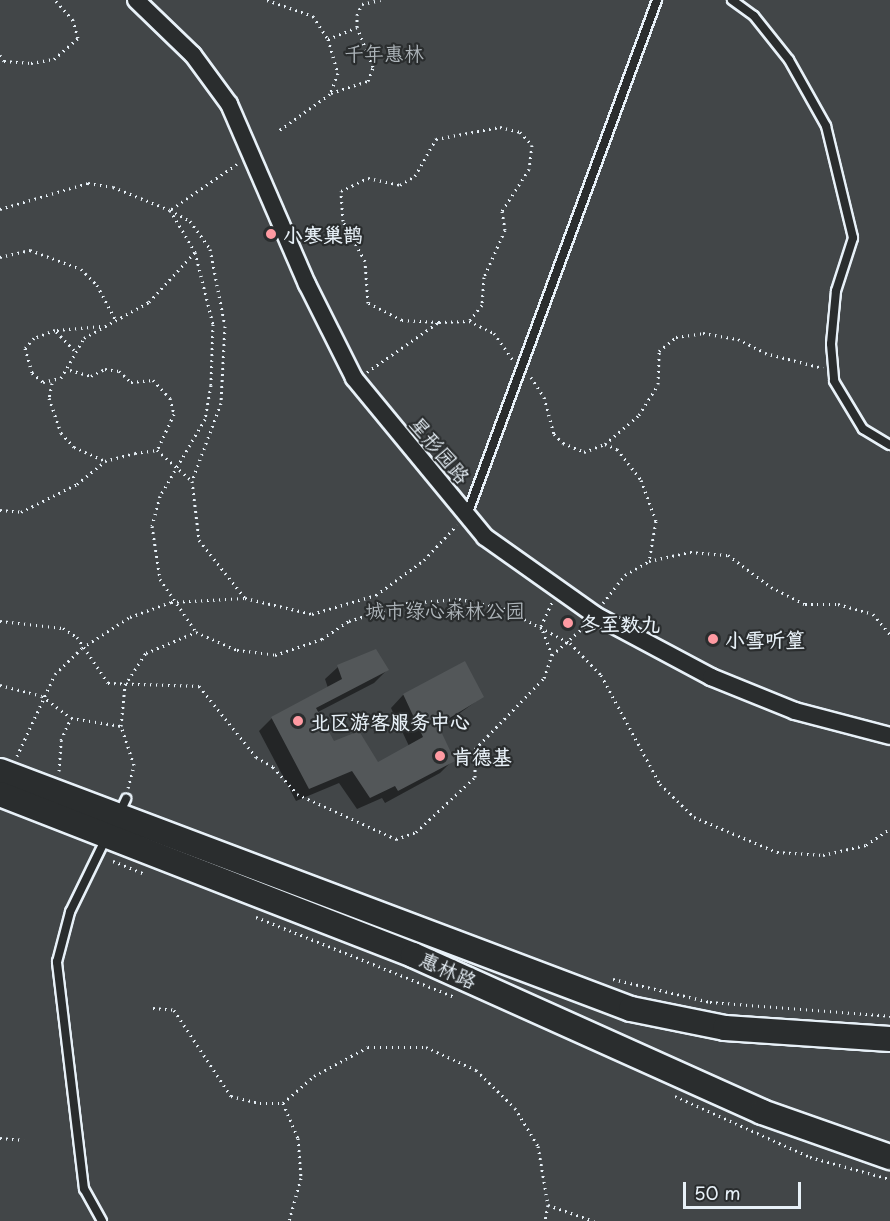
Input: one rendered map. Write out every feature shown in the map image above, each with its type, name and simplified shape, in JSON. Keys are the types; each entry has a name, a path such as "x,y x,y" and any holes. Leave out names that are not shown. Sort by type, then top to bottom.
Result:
{"main road":[{"name":"惠林路","path":"8,760 113,826 413,955 797,1126 890,1157"},
{"name":"惠林路","path":"0,794 113,826 631,1010 725,1028 890,1039"}],"street":[{"name":"星形园路","path":"136,0 193,55 229,104 254,152 307,284 354,378 485,537 595,615 711,677 795,711 890,736"}],"lane":[{"path":"467,515 519,368 657,0"},
{"path":"732,0 754,16 789,60 826,126 853,238 836,291 834,381 863,429 890,445"},
{"path":"102,1221 84,1189 57,962 70,912 113,826"}],"path":[{"path":"0,55 4,61 31,63 54,58 78,38 73,20 55,0"},
{"path":"267,0 313,16 328,39 338,73 330,93"},
{"path":"277,132 330,93 368,81 373,67 357,27 362,4 381,0"},
{"path":"328,39 357,27"},
{"path":"469,321 482,305 483,277 505,230 502,211 529,169 532,145 520,132 500,127 436,139 415,176 400,185 368,178 340,191 343,221 365,261 368,303 402,320 469,321 494,333 519,368 544,397 554,434 563,443 584,452 605,444 639,415 658,384 659,351 676,337 703,333 738,339 765,353 833,369"},
{"path":"170,210 254,152"},
{"path":"0,209 87,183 153,199 190,221 210,249 225,326 221,403 192,481 199,540 244,598"},
{"path":"170,210 195,252 213,324 211,385 205,419 178,469 160,496 152,526 154,561 171,602 196,632 237,650 275,655 387,609 459,599 503,609 541,626 570,643 621,705 633,742 660,784 694,818 777,852 823,855 866,845 890,829"},
{"path":"0,257 30,250 81,270 97,285 116,320"},
{"path":"52,383 32,373 25,348 34,338 55,330 103,325 116,320 149,302 195,252"},
{"path":"354,378 387,364 439,322"},
{"path":"103,325 74,350 70,370 52,383 49,398 61,433 105,461"},
{"path":"55,330 74,350"},
{"path":"70,370 91,376 112,370 131,382 153,380 170,398 174,414 157,450"},
{"path":"605,444 617,449 650,502 656,521 649,561"},
{"path":"157,450 192,481"},
{"path":"0,510 21,512 47,501 105,461 157,450"},
{"path":"27,760 8,760 42,696 82,648 130,617 171,602 244,598 312,614 345,608 376,595 424,560 467,515"},
{"path":"0,621 63,628 82,648 108,683 199,686 256,757 273,767 297,794 396,839 422,827 475,777 475,749 528,697 552,655 570,643 595,615 624,575 649,561 690,552 728,555 771,587 805,604 838,604 873,614 890,634"},
{"path":"552,655 541,626 544,611 561,591"},
{"path":"154,877 113,826 134,765 121,726 124,685 146,654 167,640 196,632"},
{"path":"0,685 42,696 71,718 121,726"},
{"path":"58,772 62,740 71,718"},
{"path":"48,768 69,776"},
{"name":"惠林路","path":"250,915 460,1000"},
{"path":"607,978 710,1002 890,1016"},
{"path":"153,1008 174,1010 231,1096 283,1103 314,1076 368,1047 426,1047 476,1070 515,1108 538,1146 548,1205 545,1221"},
{"path":"671,1095 810,1157 890,1179"},
{"path":"283,1103 298,1138 301,1178 289,1221"},
{"path":"0,1138 24,1140"},
{"path":"548,1205 594,1221"}],"green space":[{"name":"城市绿心森林公园","path":"0,0 890,0 890,1221 0,1221"}],"building":[{"name":"北区游客服务中心","path":"376,649 389,670 316,708 334,741 359,731 378,762 423,737 403,694 465,661 484,697 438,725 455,761 398,791 395,786 370,798 352,771 309,789 271,717 342,679 337,665"}],"place":[{"name":"小寒巢鹊","path":"271,234"},
{"name":"冬至数九","path":"568,623"},
{"name":"小雪听篁","path":"713,639"},
{"name":"北区游客服务中心","path":"298,721"},
{"name":"肯德基","path":"440,756"}],"park label":[{"name":"千年惠林","path":"384,53"}]}
